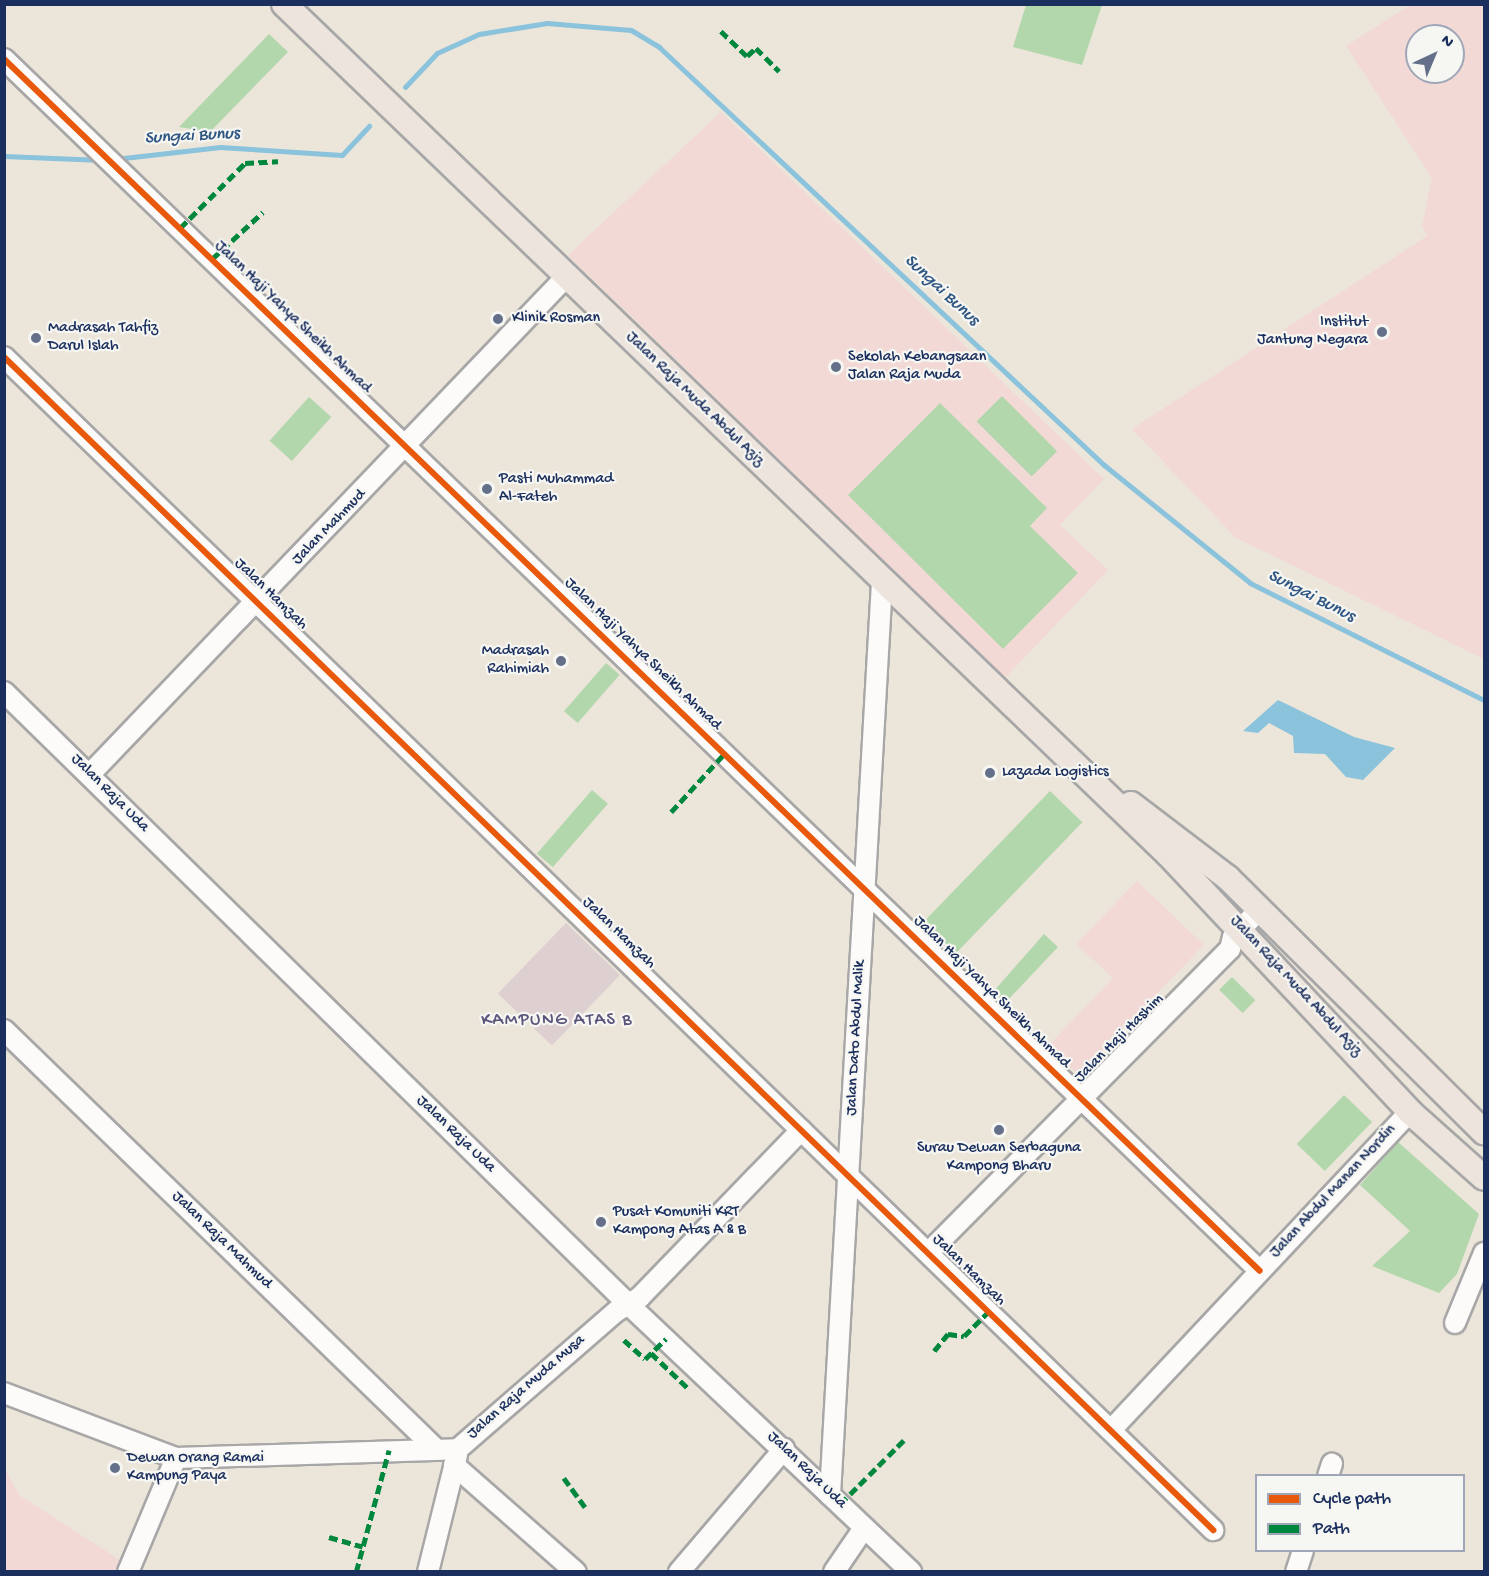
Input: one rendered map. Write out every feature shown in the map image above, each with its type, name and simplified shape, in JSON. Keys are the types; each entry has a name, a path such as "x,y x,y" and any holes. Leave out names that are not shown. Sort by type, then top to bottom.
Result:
{"main road":[{"name":"Jalan Raja Muda Abdul Aziz","path":"284,4 1104,796 1410,1112 1485,1178"},
{"name":"Jalan Raja Muda Abdul Aziz","path":"1104,796 1125,800 1191,846 1266,915 1485,1132"}],"street":[{"name":"Jalan Haji Yahya Sheikh Ahmad","path":"4,59 1260,1271"},
{"name":"Jalan Mahmud","path":"90,774 407,448 566,277"},
{"name":"Jalan Hamzah","path":"4,357 1214,1530"},
{"name":"Jalan Dato Abdul Malik","path":"831,1495 882,582"},
{"name":"Jalan Raja Uda","path":"4,692 627,1303 784,1449 911,1572"},
{"name":"Jalan Haji Hashim","path":"929,1252 1266,915"},
{"name":"Jalan Raja Mahmud","path":"4,1030 437,1450"},
{"name":"Jalan Abdul Manan Nordin","path":"1111,1430 1410,1112"},
{"name":"Jalan Raja Muda Musa","path":"4,1393 176,1458 437,1450 456,1457 627,1303 640,1297 801,1130"},
{"path":"1455,1323 1485,1253"},
{"path":"679,1572 784,1449"},
{"path":"428,1572 456,1457"},
{"path":"456,1457 576,1572"},
{"path":"128,1572 176,1458"},
{"path":"834,1572 864,1528"},
{"path":"1296,1572 1303,1552"}],"shaded area":[{"name":"Institut Jantung Negara","path":"1410,5 1484,5 1484,659 1235,537 1132,429 1427,236 1422,227 1432,178 1346,46"},
{"name":"Sekolah Kebangsaan Jalan Raja Muda","path":"721,112 1104,479 1060,525 1108,570 1005,678 568,255"},
{"path":"1137,881 1204,945 1078,1075 1048,1046 1113,978 1076,944"},
{"path":"566,923 620,975 552,1046 498,993"},
{"path":"4,1467 19,1495 120,1560 115,1571 5,1571"}],"green space":[{"path":"1026,5 1102,5 1082,65 1013,47"},
{"path":"269,34 288,52 210,132 179,127"},
{"path":"1002,396 1057,451 1032,477 977,421"},
{"path":"309,397 331,417 292,461 270,441"},
{"path":"940,403 1047,508 1030,526 1078,573 1003,649 848,495"},
{"path":"606,663 620,675 578,723 564,711"},
{"path":"592,790 608,804 553,867 537,853"},
{"path":"1050,791 1082,822 956,953 924,922"},
{"path":"1044,934 1058,947 1005,1003 993,992"},
{"path":"1232,977 1255,1000 1243,1013 1219,990"},
{"path":"1344,1095 1372,1122 1325,1171 1297,1144"},
{"path":"1398,1142 1479,1214 1457,1274 1439,1293 1372,1266 1410,1231 1360,1185"}],"water":[{"path":"1278,700 1354,737 1395,748 1363,780 1346,777 1325,754 1294,753 1293,736 1269,723 1258,733 1243,731"}],"waterway":[{"name":"Sungai Bunus","path":"405,87 437,53 479,34 547,23 631,30 659,47 1104,465 1250,583 1484,700"},
{"name":"Sungai Bunus","path":"115,159 220,147 342,155 369,126"},
{"name":"Sungai Bunus","path":"4,156 102,160"}],"marked path":[{"path":"721,31 747,56 756,48 779,71"},
{"path":"180,228 245,163 278,161"},
{"path":"212,259 263,212"},
{"path":"671,812 724,754"},
{"path":"934,1351 948,1334 964,1336 989,1311"},
{"path":"624,1340 645,1359 666,1339"},
{"path":"651,1353 689,1389"},
{"path":"840,1504 904,1440"},
{"path":"356,1572 389,1450"},
{"path":"564,1478 585,1507"},
{"path":"329,1537 363,1547"}],"cycle path":[{"path":"4,59 1260,1271"},
{"path":"4,357 1213,1530"}],"place":[{"name":"Klinik Rosman","path":"498,319"},
{"name":"Institut Jantung Negara","path":"1382,332"},
{"name":"Madrasah Tahfiz Darul Islah","path":"36,338"},
{"name":"Sekolah Kebangsaan Jalan Raja Muda","path":"836,367"},
{"name":"Pasti Muhammad Al-Fateh","path":"487,489"},
{"name":"Madrasah Rahimiah","path":"561,661"},
{"name":"Lazada Logistics","path":"990,773"},
{"name":"Surau Dewan Serbaguna Kampong Bharu","path":"999,1130"},
{"name":"Pusat Komuniti KRT Kampong Atas A & B","path":"601,1222"},
{"name":"Dewan Orang Ramai Kampung Paya","path":"115,1468"}],"district":[{"name":"KAMPUNG ATAS B","path":"557,1021"}]}
